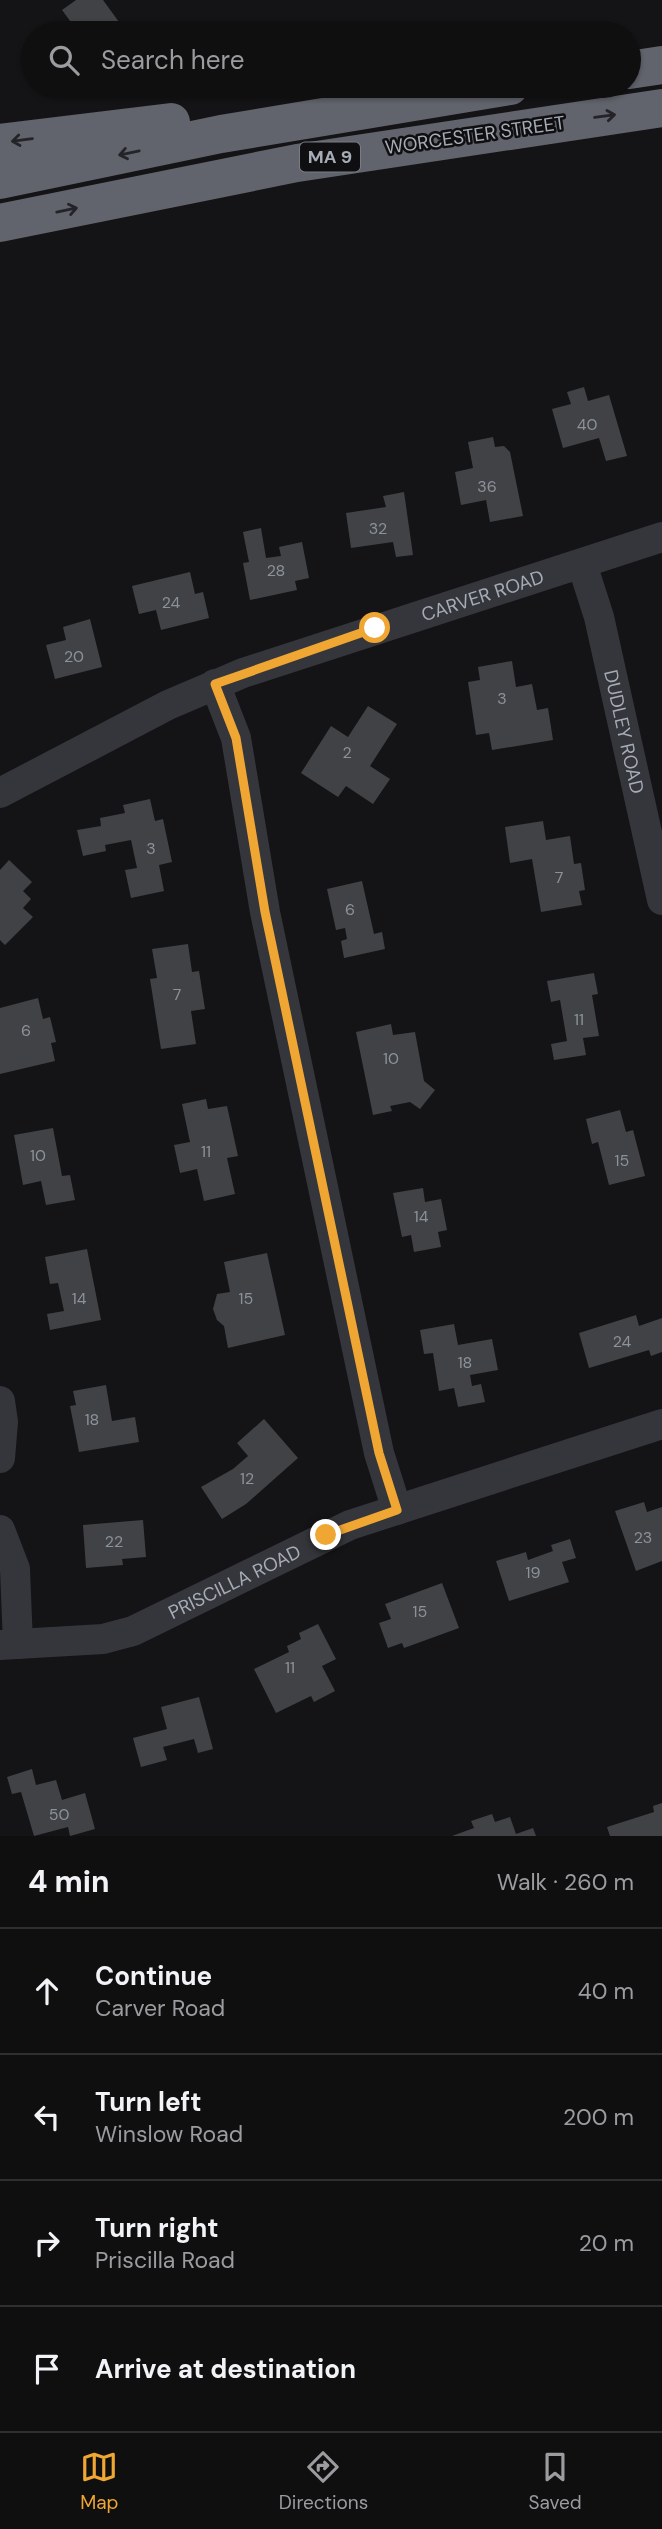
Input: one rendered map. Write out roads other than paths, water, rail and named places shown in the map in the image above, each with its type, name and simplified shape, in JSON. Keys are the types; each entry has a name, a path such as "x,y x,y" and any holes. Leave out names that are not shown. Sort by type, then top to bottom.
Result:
{"highway":[{"path":"641,68 662,65"},
{"path":"0,143 410,98"},
{"name":"MA 9","path":"0,180 221,134 426,98"},
{"name":"WORCESTER STREET","path":"0,223 298,163 662,108"}],"street":[{"name":"CARVER ROAD","path":"0,793 215,684 375,628 662,537"},
{"name":"DUDLEY ROAD","path":"582,564 605,643 662,900"},
{"path":"215,684 236,738 265,912 379,1453 397,1510"},
{"path":"0,1401 3,1422 0,1458"},
{"name":"PRISCILLA ROAD","path":"9,1644 103,1639 133,1631 326,1535 662,1424"},
{"path":"0,1530 15,1569 9,1644"}]}
